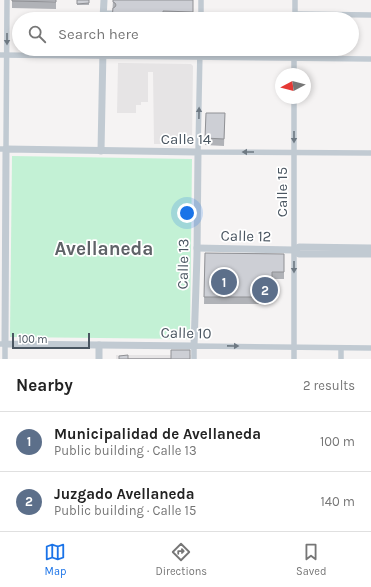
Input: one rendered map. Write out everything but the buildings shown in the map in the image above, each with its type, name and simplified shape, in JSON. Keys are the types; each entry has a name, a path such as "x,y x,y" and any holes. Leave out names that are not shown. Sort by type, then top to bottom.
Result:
{"street":[{"path":"5,359 3,344 3,149 7,55 7,0"},
{"path":"103,12 104,0"},
{"path":"201,0 201,12"},
{"path":"295,0 295,12"},
{"path":"359,15 371,15"},
{"path":"0,55 12,55"},
{"path":"102,151 103,56"},
{"path":"161,56 200,58 371,59"},
{"name":"Calle 13","path":"194,359 200,58"},
{"path":"294,58 294,68"},
{"name":"Calle 15","path":"294,104 294,359"},
{"name":"Calle 14","path":"3,149 371,153"},
{"name":"Calle 12","path":"197,248 294,250 299,247 371,248"},
{"name":"Calle 12","path":"294,250 299,254 371,254"},
{"name":"Calle 10","path":"3,344 371,348"},
{"path":"99,345 99,359"},
{"path":"341,348 341,359"}],"shaded area":[{"path":"118,63 191,64 193,66 192,141 190,144 154,144 153,72 148,72 148,102 141,102 141,105 136,105 136,113 117,113"},
{"path":"116,355 191,355 191,359 116,359"}],"green space":[{"path":"12,156 192,159 190,339 10,337"}],"place":[{"name":"Municipalidad de Avellaneda","path":"224,282"},
{"name":"Juzgado Avellaneda","path":"265,290"}],"district":[{"name":"Avellaneda","path":"104,248"}]}
